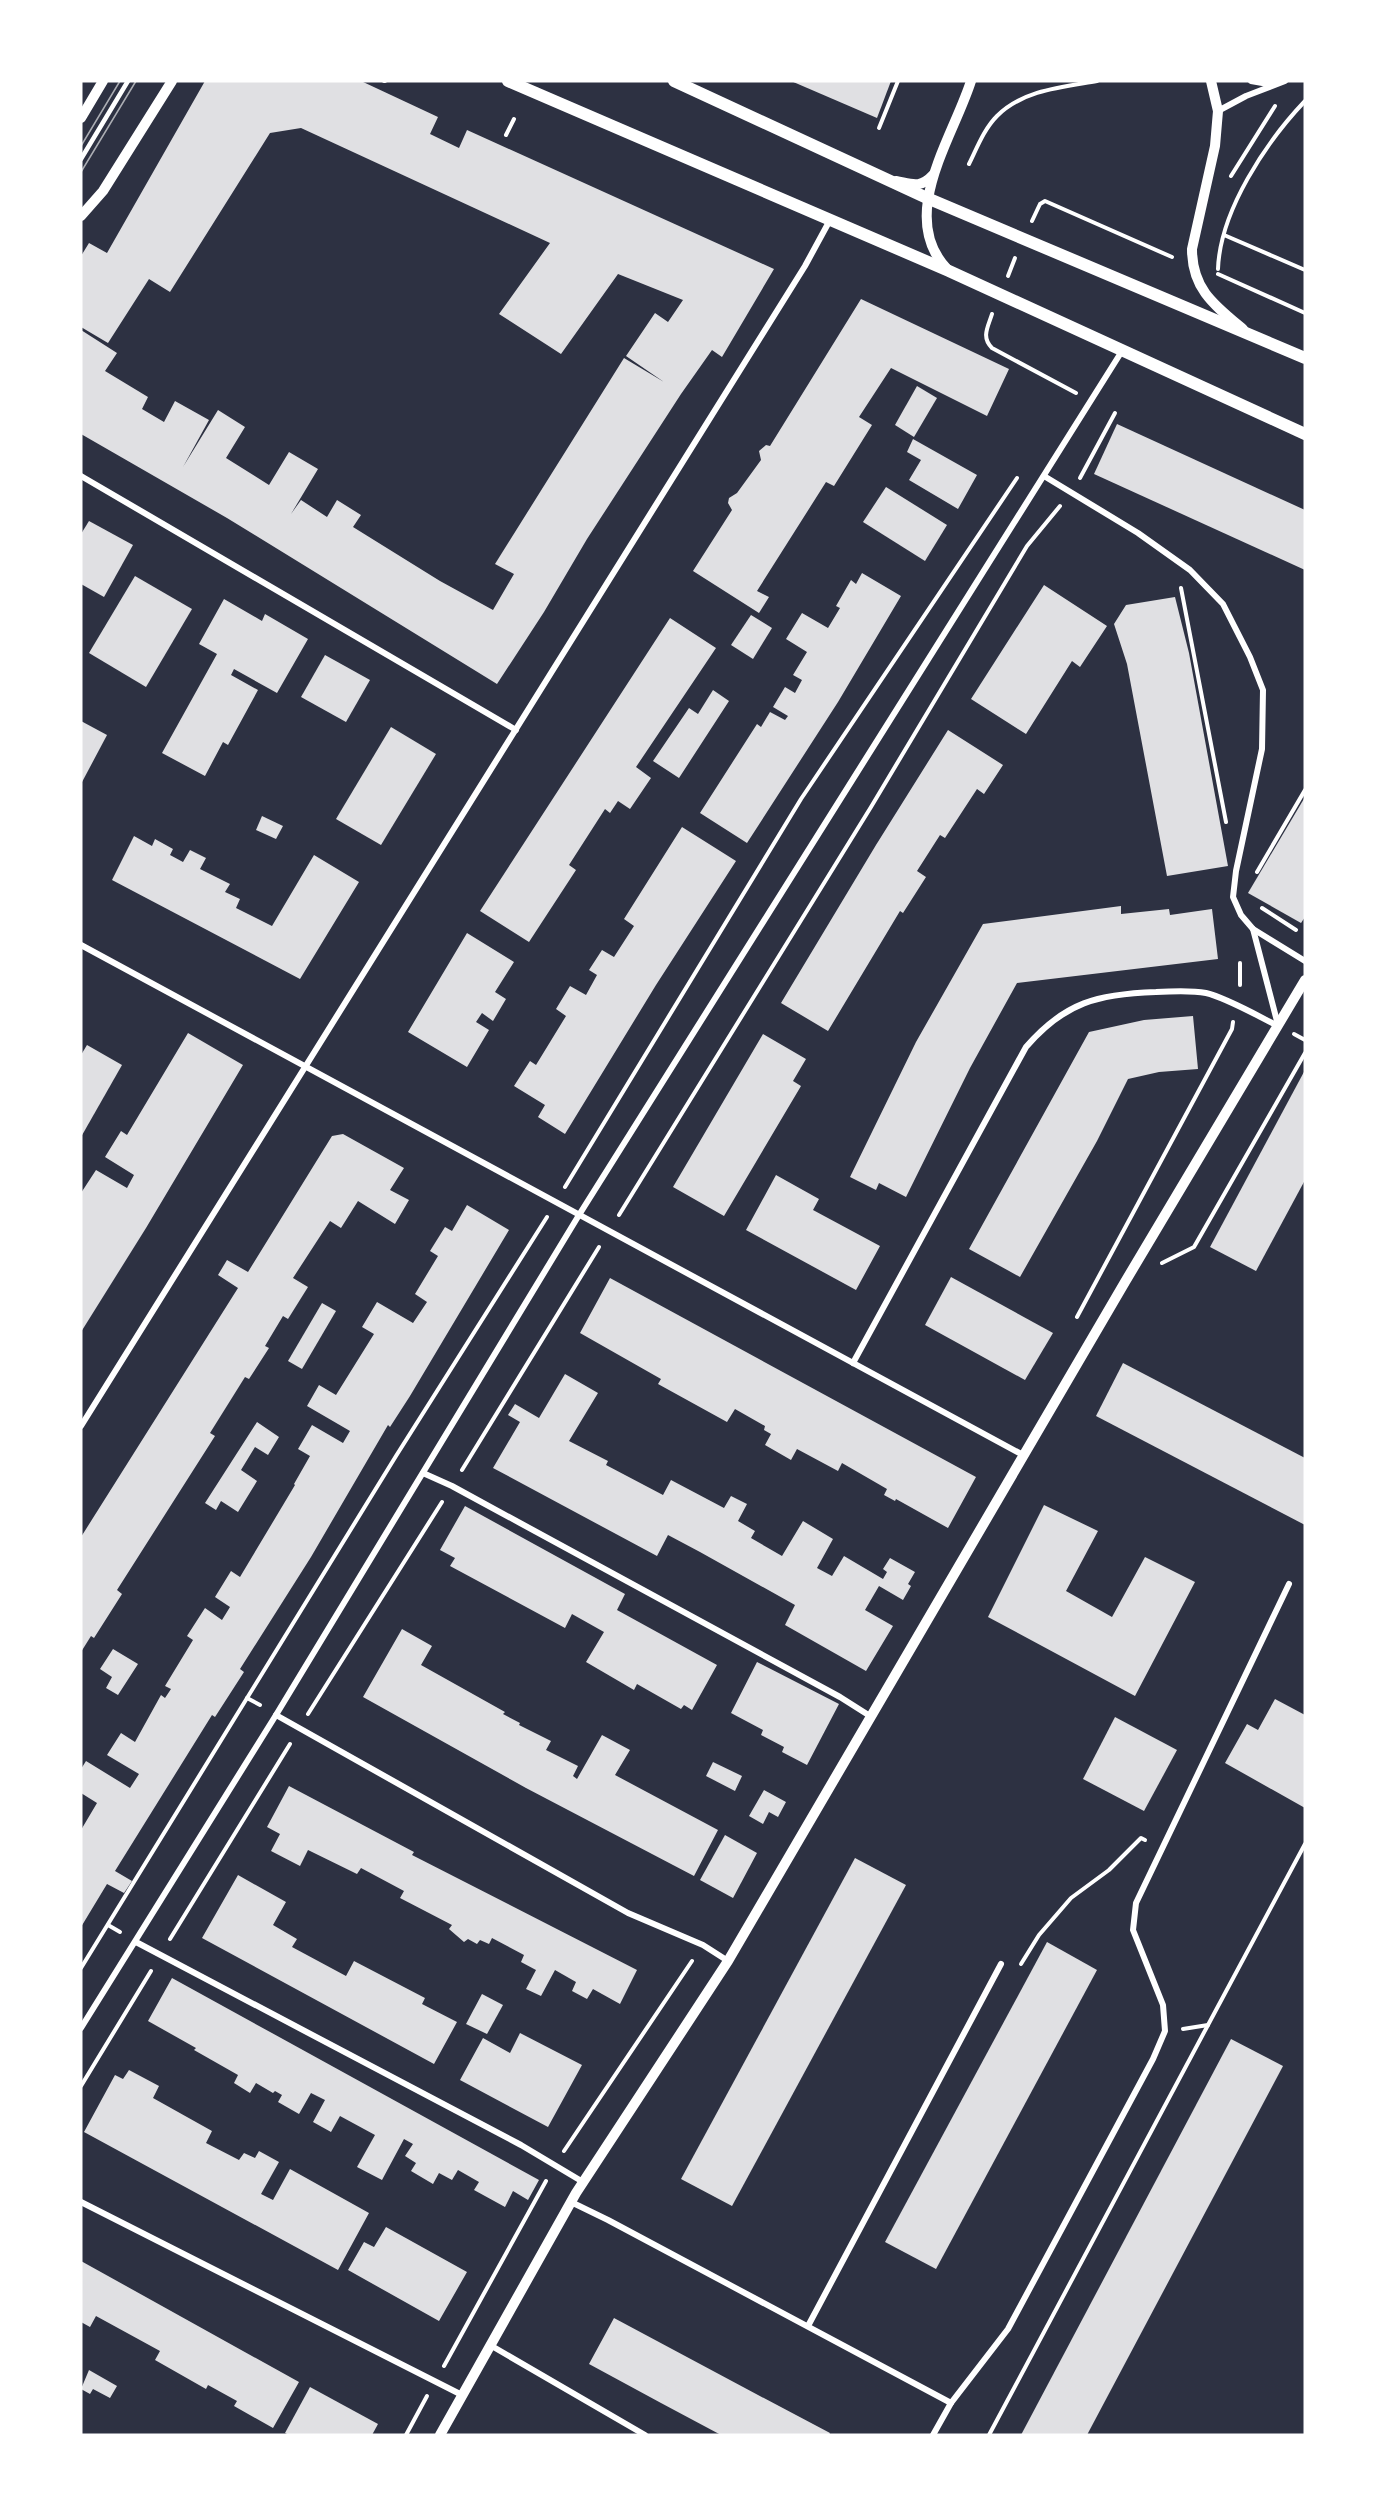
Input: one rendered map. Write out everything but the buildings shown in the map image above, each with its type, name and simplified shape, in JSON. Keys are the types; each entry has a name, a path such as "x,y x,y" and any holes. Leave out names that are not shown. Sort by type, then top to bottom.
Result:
{"main road":[{"path":"508,81 949,271 1305,434"},
{"path":"674,81 927,198 1305,358"}],"street":[{"path":"81,118 103,81"},
{"path":"81,216 103,191 172,81"},
{"path":"949,271 938,260 928,238 927,198 971,81"},
{"path":"1211,81 1218,111 1215,146 1192,249 1192,266 1202,291 1218,309 1245,331"},
{"path":"1251,81 1274,86"},
{"path":"1218,111 1246,96 1285,81"},
{"path":"886,179 918,185 926,183 935,172"},
{"path":"81,1426 806,266 830,220"},
{"path":"81,2028 276,1715 579,1215 1122,351"},
{"path":"1044,476 1138,533 1190,570 1223,604 1250,657 1263,690 1262,749 1239,852 1233,897 1241,915 1253,929 1305,962"},
{"path":"81,477 516,730"},
{"path":"1253,929 1278,1026"},
{"path":"81,945 1023,1455"},
{"path":"440,2435 571,2202 728,1961 1023,1455 1305,980"},
{"path":"853,1363 1026,1047 1045,1025 1073,1007 1115,993 1165,991 1207,993 1278,1026"},
{"path":"423,1473 452,1486 840,1697 870,1716"},
{"path":"933,2435 951,2403 1008,2329 1153,2059 1165,2031 1163,2005 1133,1930 1136,1903 1289,1584"},
{"path":"276,1715 628,1913 703,1945 728,1961"},
{"path":"136,1941 511,2139 583,2182"},
{"path":"808,2326 1001,1964"},
{"path":"81,2202 462,2395"},
{"path":"571,2202 951,2403"},
{"path":"490,2345 645,2435"}],"lane":[{"path":"81,159 128,81"}],"path":[{"path":"879,128 898,81"},
{"path":"969,164 983,136 996,117 1016,101 1048,89 1097,81"},
{"path":"1231,177 1278,101 1274,86"},
{"path":"1218,281 1218,257 1240,192 1284,123 1305,101"},
{"path":"506,135 514,119"},
{"path":"1040,204 1045,201 1305,313"},
{"path":"1224,235 1305,270"},
{"path":"81,1968 390,1466 557,1202 801,799 1019,475"},
{"path":"1174,559 1227,826"},
{"path":"1254,877 1305,790"},
{"path":"1260,907 1304,935"},
{"path":"1075,1322 1232,1029 1240,986 1240,962"},
{"path":"1194,1247 1305,1053"},
{"path":"1001,1964 1016,1971 1039,1935 1071,1898 1109,1870 1141,1838 1163,1849"},
{"path":"989,2435 1305,1844"},
{"path":"406,2435 555,2165 703,1945"},
{"path":"1165,2031 1208,2025"}],"tram line":[{"path":"81,146 120,81"},
{"path":"81,172 136,81"}]}
